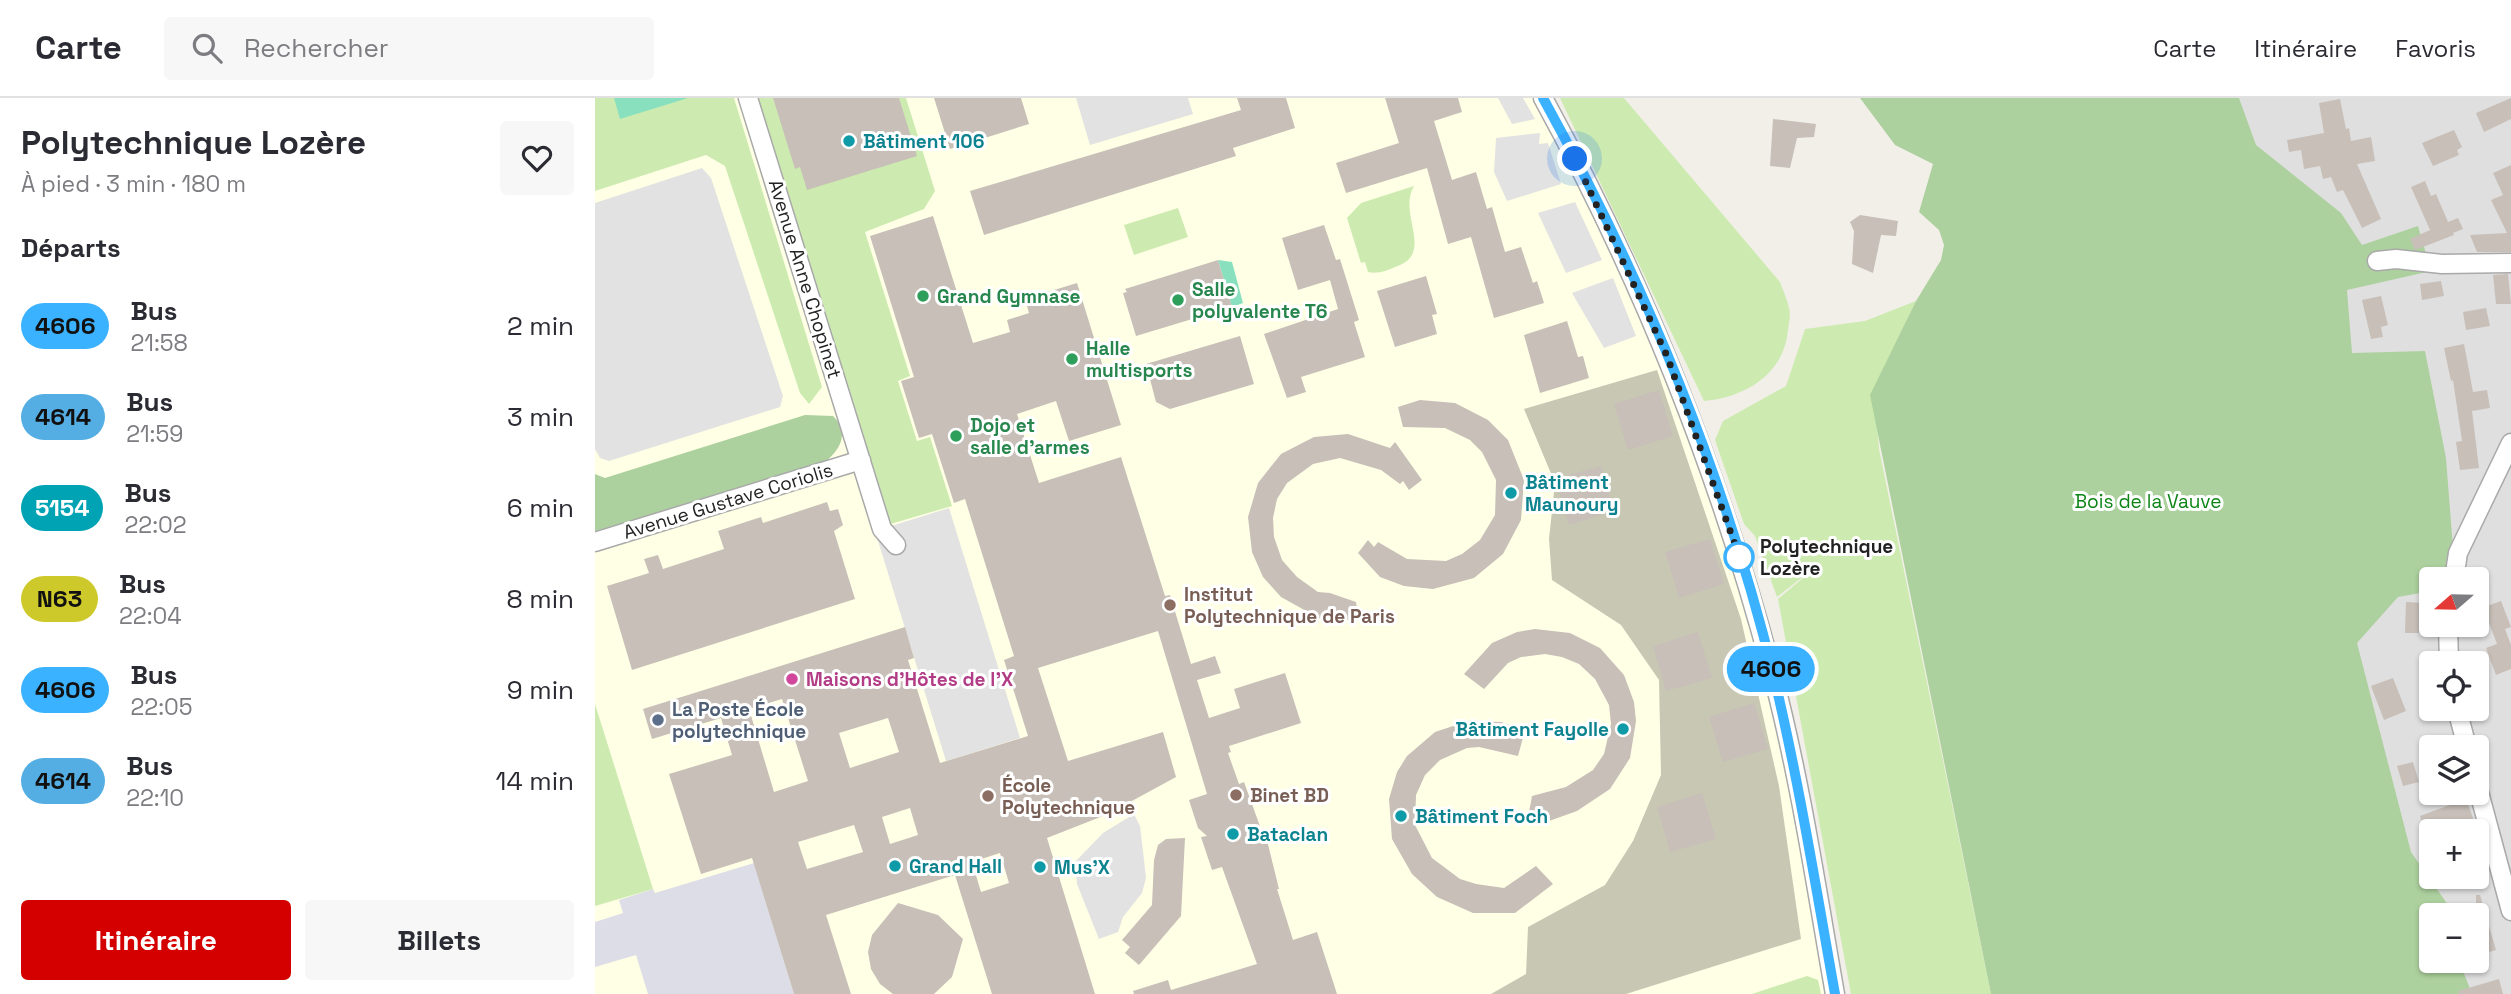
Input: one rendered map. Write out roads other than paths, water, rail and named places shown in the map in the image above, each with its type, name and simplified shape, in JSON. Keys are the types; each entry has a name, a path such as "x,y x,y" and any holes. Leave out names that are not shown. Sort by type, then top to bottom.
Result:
{"street":[{"name":"Avenue Anne Chopinet","path":"748,98 882,529 896,545"},
{"path":"1543,98 1596,200 1667,356 1741,561 1773,674 1797,779 1835,994"},
{"path":"2377,261 2396,259 2442,264 2511,263"},
{"path":"2456,567 2458,553 2499,475 2511,443"},
{"name":"Avenue Gustave Coriolis","path":"595,542 861,460"},
{"path":"2482,805 2511,911"}],"place":[{"name":"Bâtiment 106","path":"849,141"},
{"name":"Grand Gymnase","path":"923,296"},
{"name":"Salle polyvalente T6","path":"1178,300"},
{"name":"Halle multisports","path":"1072,359"},
{"name":"Dojo et salle d'armes","path":"956,436"},
{"name":"Bâtiment Maunoury","path":"1511,493"},
{"name":"Polytechnique Lozère","path":"1739,557"},
{"name":"Institut Polytechnique de Paris","path":"1170,605"},
{"name":"Maisons d'Hôtes de l'X","path":"792,679"},
{"name":"La Poste École polytechnique","path":"658,720"},
{"name":"Bâtiment Fayolle","path":"1623,729"},
{"name":"Binet BD","path":"1236,795"},
{"name":"École Polytechnique","path":"988,796"},
{"name":"Bâtiment Foch","path":"1401,816"},
{"name":"Bataclan","path":"1233,834"},
{"name":"Grand Hall","path":"895,866"},
{"name":"Mus'X","path":"1040,867"}],"park label":[{"name":"Bois de la Vauve","path":"2148,501"}]}
